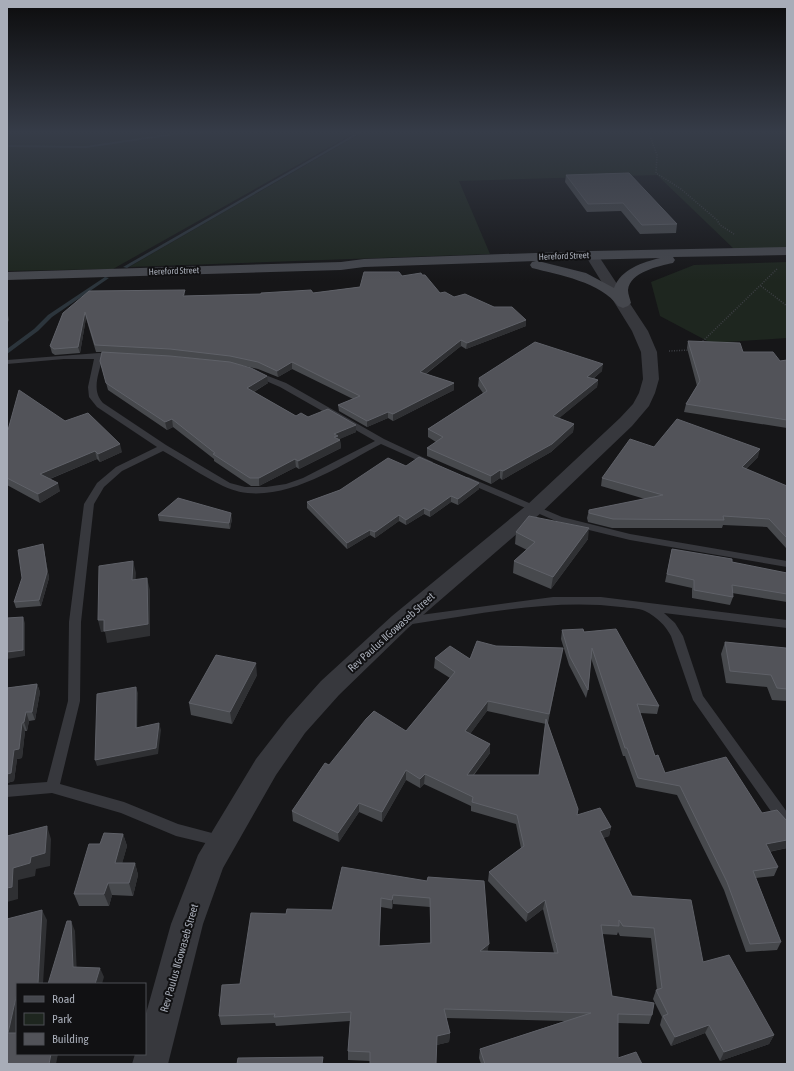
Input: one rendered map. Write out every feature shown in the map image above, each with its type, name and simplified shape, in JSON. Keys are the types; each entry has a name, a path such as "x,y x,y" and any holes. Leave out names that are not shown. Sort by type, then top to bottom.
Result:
{"main road":[{"name":"Hereford Street","path":"341,266 364,263 593,258 785,257"},
{"name":"Hereford Street","path":"7,276 341,266 364,267 518,263 593,258 679,259 785,257"},
{"path":"621,301 621,290 624,281 632,274 641,268 652,264 679,259"},
{"path":"518,263 552,268 584,277 610,290 621,301"}],"street":[{"name":"Rev Paulus ǁGowaseb Street","path":"150,1064 187,924 209,865 266,767 296,726 330,688 400,622 534,509 626,422 640,406 647,393 651,379 649,352 640,331 593,258"}],"lane":[{"path":"99,355 92,387 93,397 100,405 163,447 227,485 245,490 266,490 288,487 306,480 381,441"},
{"path":"7,362 99,355 122,356"},
{"path":"249,371 283,385 381,441 439,467"},
{"path":"52,787 74,701 75,622 83,543 89,504 100,485 119,469 163,447"},
{"path":"461,477 559,519 630,537 787,564"},
{"path":"400,622 554,601 601,601 787,624"},
{"path":"647,607 664,618 671,626 676,636 697,696 787,823"},
{"path":"7,791 52,787 124,808 176,830 222,841"}],"path":[{"path":"669,181 682,189 717,220 720,225 736,236"},
{"path":"696,347 761,286 785,257"},
{"path":"761,286 787,306"},
{"path":"649,352 691,350"}],"green space":[{"path":"7,181 269,181 113,269 7,271"},
{"path":"278,181 460,181 490,254 129,267"},
{"path":"663,181 787,181 787,248 734,249"},
{"path":"787,262 787,338 711,343 660,316 651,282 694,265"}],"building":[{"path":"571,181 637,181 677,224 642,225 623,203 588,204"},
{"path":"364,272 399,272 402,276 421,273 422,275 425,275 440,293 445,292 454,297 465,294 494,307 512,307 526,320 467,343 461,340 420,372 454,383 393,414 388,412 367,421 338,405 360,396 292,362 277,371 258,362 230,356 170,349 95,345 85,312 78,347 54,349 50,346 63,313 89,291 185,290 183,296 261,294 311,290 313,293 360,287"},
{"path":"688,341 740,343 743,352 773,352 780,361 787,360 787,420 686,404 700,381"},
{"path":"535,342 603,364 587,377 598,380 553,416 574,424 552,444 491,476 427,448 443,437 428,429 487,391 479,378"},
{"path":"102,352 170,356 230,362 251,368 267,376 247,388 296,416 301,413 308,417 328,409 356,425 334,434 338,436 334,437 340,440 298,461 295,459 259,478 250,478 213,454 215,453 172,419 165,422 106,383 100,361"},
{"path":"19,390 65,421 88,413 120,444 98,454 95,451 40,474 58,483 38,494 7,478 7,430"},
{"path":"677,419 760,449 742,467 787,486 787,538 769,519 723,516 724,520 613,519 589,513 589,510 663,495 602,478 630,439 654,447"},
{"path":"419,457 479,483 458,499 451,496 430,511 424,508 406,520 399,515 375,532 370,530 347,543 307,502 340,490 388,458 406,466"},
{"path":"178,498 231,513 229,523 158,515"},
{"path":"529,516 589,528 553,577 514,561 535,542 516,532"},
{"path":"43,544 47,572 39,600 14,602 22,578 18,550"},
{"path":"672,549 732,559 732,562 787,573 787,594 732,585 733,597 694,590 694,580 667,574"},
{"path":"133,561 132,580 147,578 148,624 104,631 104,620 98,620 99,566"},
{"path":"23,617 23,650 7,652 7,618"},
{"path":"583,629 584,632 616,629 659,706 637,704 655,756 658,755 665,773 726,757 762,813 777,810 787,821 787,840 766,844 778,867 753,871 781,942 750,944 727,882 680,786 638,778 627,748 625,748 592,648 588,690 570,657 562,630"},
{"path":"477,641 496,646 563,648 549,714 488,701 465,731 490,744 467,775 539,775 546,719 578,809 577,815 600,808 611,827 600,831 632,896 691,900 703,962 729,955 774,1035 724,1052 709,1025 675,1037 663,1016 668,1014 656,990 662,988 654,928 623,926 619,920 619,926 601,925 612,996 654,1003 652,1015 618,1014 618,1058 636,1052 642,1064 485,1064 480,1049 591,1013 444,1009 450,1033 437,1036 436,1064 370,1064 370,1052 348,1051 351,1012 274,1017 275,1014 219,1016 222,985 240,984 251,913 286,914 287,909 332,910 342,867 427,881 428,877 484,881 489,944 480,951 558,953 545,900 528,913 489,872 524,846 517,815 472,802 473,797 425,774 420,779 406,770 382,812 359,803 338,833 292,811 325,763 329,765 374,711 406,731 455,672 435,658 450,646 470,659","holes":["393,895 430,898 431,943 379,946 381,898 392,900"]},
{"path":"725,642 786,648 787,689 777,688 771,675 730,671"},
{"path":"216,655 256,663 230,712 189,703"},
{"path":"37,684 32,712 26,712 24,722 22,723 19,749 14,750 11,773 7,774 7,688"},
{"path":"136,687 136,728 159,723 156,748 95,760 97,694"},
{"path":"47,826 45,853 31,857 30,863 13,868 12,887 7,888 7,836"},
{"path":"104,833 123,834 115,863 135,863 129,883 108,883 104,894 74,894 89,844 100,844"},
{"path":"42,910 38,983 16,983 16,997 8,1033 16,1033 16,1055 51,1055 49,1064 7,1064 7,919"},
{"path":"67,921 71,921 73,967 100,968 95,983 48,983"},
{"path":"323,1057 322,1064 237,1064 238,1058"}],"waterway":[{"path":"125,267 275,181"},
{"path":"7,352 36,330 50,316 107,278"}]}
